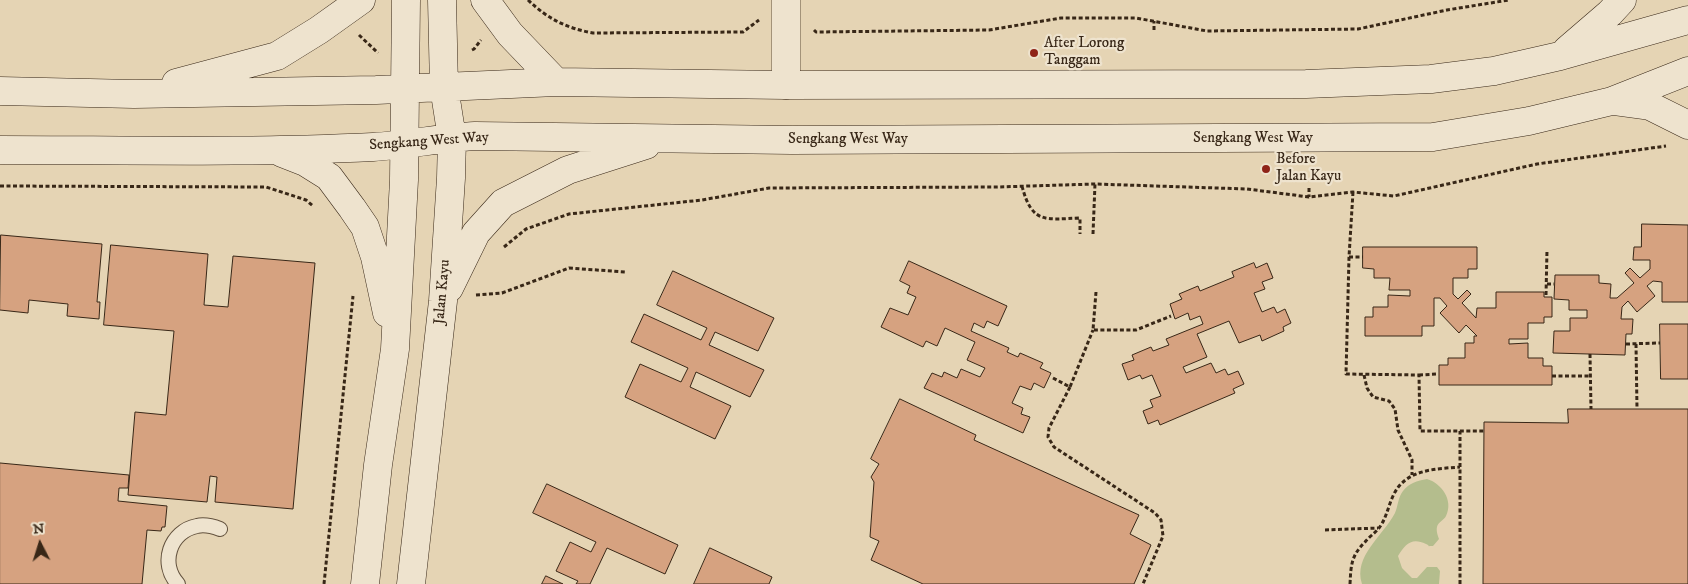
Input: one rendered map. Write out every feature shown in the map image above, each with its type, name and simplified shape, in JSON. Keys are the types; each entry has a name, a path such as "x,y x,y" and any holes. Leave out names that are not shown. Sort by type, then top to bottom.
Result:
{"main road":[{"path":"134,94 277,56 319,30 361,0"},
{"path":"365,584 378,465 395,349 404,180 406,0"},
{"name":"Jalan Kayu","path":"410,584 443,301 451,178 452,138 444,87 442,0"},
{"path":"485,0 510,34 556,82"},
{"path":"1560,56 1610,13 1622,0"},
{"path":"786,9 786,85"},
{"path":"0,91 134,94 405,89 556,82 786,85 1306,84 1431,80 1494,71 1560,56 1688,20"},
{"name":"Sengkang West Way","path":"0,150 276,150 375,147 452,138 890,140 1433,137 1529,121 1612,101 1688,71"},
{"path":"1612,101 1650,106 1688,125"},
{"path":"443,301 476,233 503,203 568,170 669,138"},
{"path":"276,150 305,162 329,177 365,227 375,257 395,349"}],"lane":[{"path":"178,584 173,579 168,557 171,546 177,536 187,529 198,525 209,525 220,529"}],"path":[{"path":"528,0 559,23 574,29 593,33 743,32 761,18 786,9 800,17 816,32 989,30 1061,18 1136,18 1207,31 1358,29 1447,10 1509,0"},
{"path":"1154,21 1154,30"},
{"path":"498,252 526,229 570,214 702,200 769,188 1095,184 1247,189 1309,197 1353,192 1394,196 1537,164 1667,146 1674,148"},
{"path":"1093,234 1095,184"},
{"path":"0,186 266,186 306,200 313,206"},
{"path":"1022,186 1026,202 1037,215 1046,218 1080,218 1080,234"},
{"path":"1309,188 1309,197"},
{"path":"1353,192 1346,374 1438,374"},
{"path":"1546,295 1547,250"},
{"path":"1349,257 1363,257"},
{"path":"473,295 502,293 569,268 625,272"},
{"path":"1546,284 1554,284"},
{"path":"324,584 354,287"},
{"path":"1096,292 1093,330 1070,387 1049,428 1048,437 1054,447 1155,513 1161,520 1163,536 1143,584"},
{"path":"1093,330 1136,330 1171,316"},
{"path":"1626,344 1660,343"},
{"path":"1636,344 1637,409"},
{"path":"1590,354 1591,409"},
{"path":"1364,375 1367,388 1373,397 1389,401 1395,409 1398,430 1412,460 1412,475"},
{"path":"1419,375 1420,432 1484,431"},
{"path":"1552,376 1590,376"},
{"path":"1053,378 1070,387"},
{"path":"1460,431 1460,584"},
{"path":"1350,584 1351,564 1355,552 1379,528 1401,483 1412,475 1431,469 1460,467"},
{"path":"1325,530 1379,528"}],"green space":[{"path":"1427,479 1437,484 1447,498 1448,510 1446,516 1437,527 1439,539 1433,546 1416,541 1409,543 1398,556 1402,568 1412,578 1417,578 1427,567 1437,567 1440,571 1439,584 1362,584 1360,574 1365,555 1390,522 1401,493 1411,484"}],"building":[{"path":"1642,224 1688,225 1688,302 1662,302 1662,282 1653,281 1647,286 1655,296 1637,312 1628,301 1622,307 1621,319 1633,319 1632,334 1626,334 1625,355 1553,353 1554,331 1570,331 1570,318 1587,318 1587,310 1569,310 1569,300 1554,299 1555,275 1599,275 1599,283 1611,284 1610,298 1617,298 1634,283 1625,273 1630,268 1640,278 1650,269 1650,260 1633,260 1634,247 1641,247"},
{"path":"1,235 102,244 97,302 100,302 99,319 67,316 68,304 29,300 28,313 0,310"},
{"path":"111,245 208,254 204,305 228,307 233,256 315,263 293,509 215,502 217,477 210,476 207,502 128,495 135,412 166,415 174,331 104,325"},
{"path":"1363,247 1477,247 1477,269 1468,269 1468,278 1453,278 1453,294 1458,299 1467,290 1471,294 1462,303 1476,318 1477,308 1496,308 1496,292 1544,292 1544,297 1552,297 1552,317 1544,317 1544,323 1528,323 1528,339 1509,339 1509,344 1528,343 1528,358 1543,358 1543,366 1552,366 1552,385 1439,385 1439,365 1448,365 1448,358 1465,358 1465,343 1474,343 1474,336 1477,336 1466,325 1459,333 1440,313 1447,306 1440,298 1434,298 1434,326 1422,326 1422,336 1365,336 1365,317 1373,317 1373,307 1388,307 1388,295 1410,296 1410,290 1389,290 1390,278 1374,278 1374,269 1363,268"},
{"path":"909,261 1007,306 998,326 987,321 984,328 974,323 971,331 1009,348 1007,352 1018,357 1020,353 1043,363 1040,368 1051,373 1044,388 1034,383 1031,390 1020,386 1012,403 1023,408 1021,414 1030,417 1023,433 924,388 932,373 942,377 944,372 957,378 961,369 980,377 985,368 967,360 975,342 945,328 937,346 926,341 923,347 881,327 890,308 908,315 916,297 907,293 910,286 900,281"},
{"path":"1254,263 1256,268 1267,263 1273,278 1262,282 1265,289 1254,293 1262,312 1274,307 1277,313 1285,309 1291,323 1283,327 1284,331 1262,341 1260,335 1239,343 1229,321 1197,334 1207,357 1183,367 1186,373 1211,363 1216,373 1225,369 1228,375 1238,371 1244,384 1233,389 1235,393 1160,425 1158,420 1148,424 1143,411 1153,407 1150,400 1161,396 1152,375 1142,379 1140,375 1128,380 1122,364 1134,360 1132,355 1151,347 1153,351 1169,345 1166,339 1203,324 1200,316 1190,320 1188,313 1175,319 1170,304 1182,299 1179,294 1198,286 1200,291 1234,277 1232,272"},
{"path":"673,271 774,318 758,351 715,332 709,345 764,370 750,397 696,372 690,387 731,406 715,439 625,397 640,364 681,382 688,368 631,342 644,314 701,340 707,328 657,305"},
{"path":"1660,324 1688,324 1688,379 1661,379"},
{"path":"900,399 976,435 974,440 1139,515 1130,534 1151,545 1134,584 923,584 871,560 879,541 870,537 874,482 871,477 879,464 871,459"},
{"path":"1568,409 1688,409 1688,584 1483,584 1484,422 1568,423"},
{"path":"0,463 129,475 128,488 119,488 118,501 167,506 165,527 162,527 161,531 147,530 142,584 0,584"},
{"path":"547,484 678,545 665,574 607,548 590,584 576,584 578,581 556,571 570,542 591,552 596,542 533,513"},
{"path":"710,548 772,577 769,584 694,584"},
{"path":"546,576 563,584 542,584"}],"place":[{"name":"After Lorong Tanggam","path":"1034,53"},
{"name":"Before Jalan Kayu","path":"1266,169"}]}
